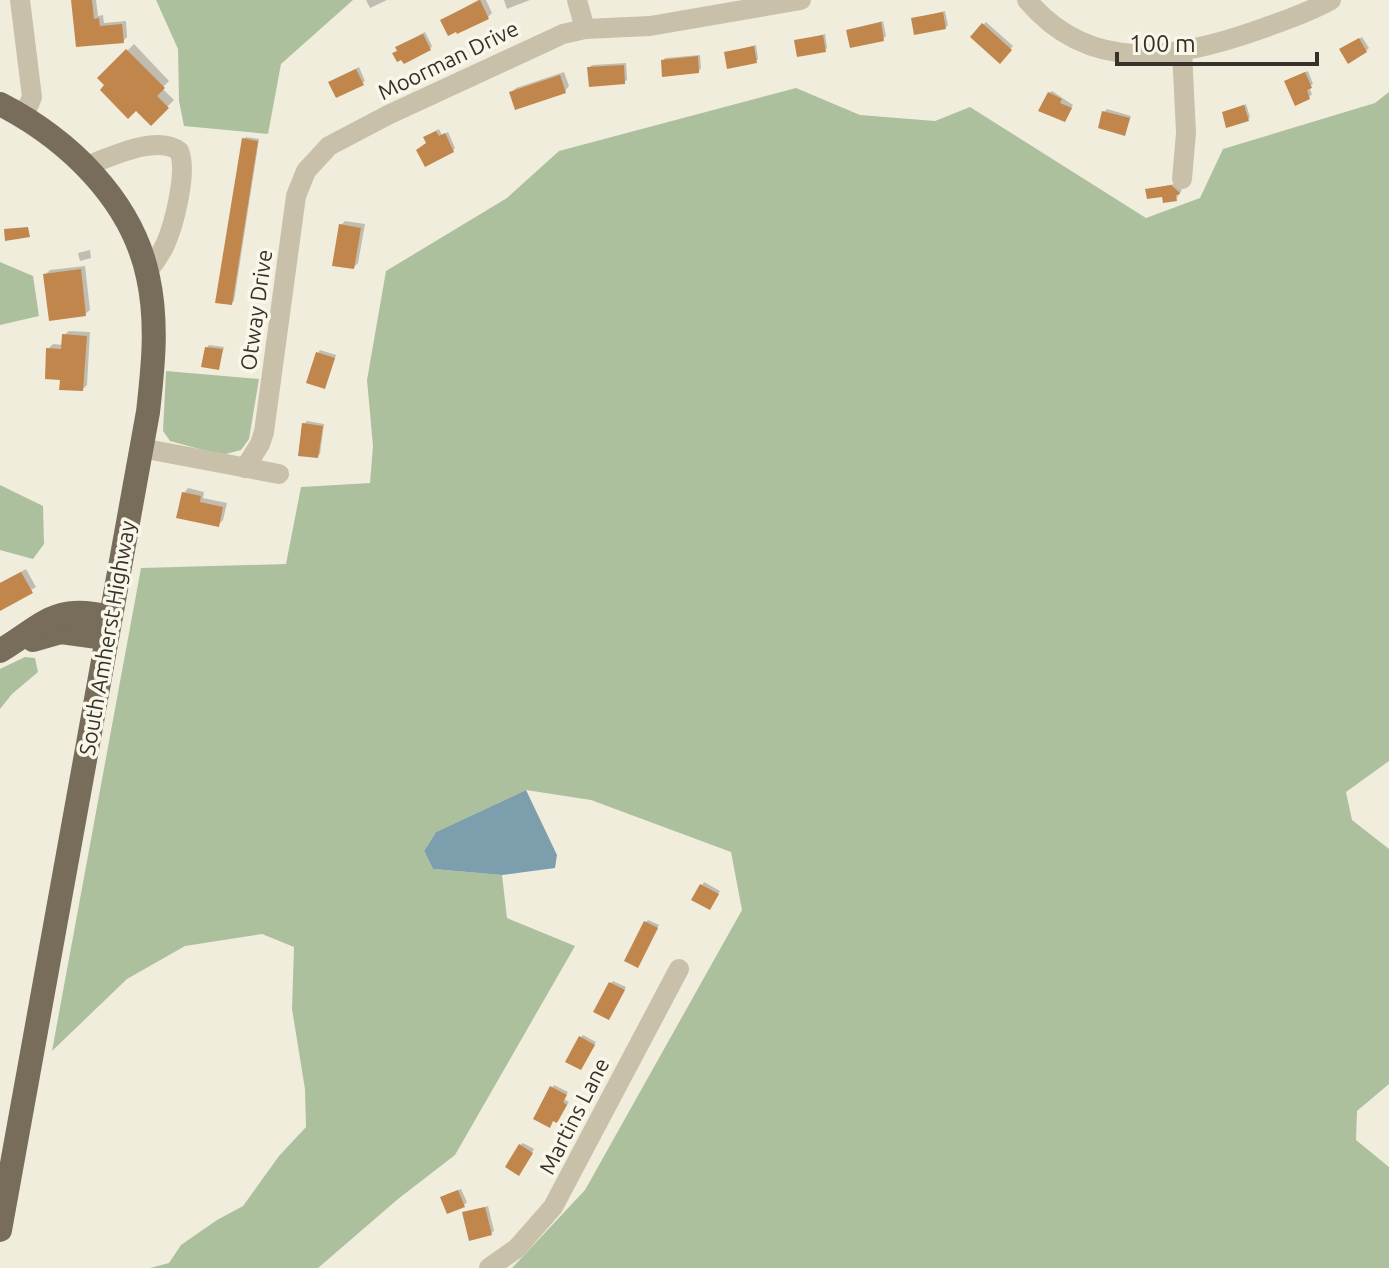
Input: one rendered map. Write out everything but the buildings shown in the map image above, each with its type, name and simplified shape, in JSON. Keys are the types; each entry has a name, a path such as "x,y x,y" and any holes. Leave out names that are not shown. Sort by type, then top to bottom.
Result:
{"main road":[{"name":"South Amherst Highway","path":"0,104 24,116 86,166 102,184 129,227 147,272 154,337 153,372 141,448 0,1230"},
{"path":"2,650 39,624 62,614 85,611 107,627"}],"street":[{"path":"20,0 32,97 24,116"},
{"path":"577,0 585,29"},
{"name":"Moorman Drive","path":"315,158 329,146 542,41 585,29 650,26 801,0"},
{"path":"1027,0 1060,30 1106,50 1144,56 1182,51 1243,35 1299,16 1331,0"},
{"path":"1182,51 1186,133 1182,179"},
{"path":"86,166 153,144 168,145 179,151 182,165 174,219 160,254 147,272"},
{"name":"Otway Drive","path":"245,468 264,432 296,196 300,182 315,158"},
{"path":"141,448 279,474"},
{"name":"Martins Lane","path":"489,1268 517,1248 553,1207 679,969"}],"green space":[{"path":"156,0 353,0 281,64 268,134 184,126 179,101 178,49"},
{"path":"796,88 860,115 935,121 970,107 1146,218 1200,198 1223,149 1375,103 1389,92 1389,761 1346,792 1352,820 1389,849 1389,1084 1357,1111 1356,1140 1389,1167 1389,1268 512,1268 585,1190 742,910 731,852 591,800 526,790 436,832 424,851 433,869 502,875 507,918 575,946 455,1155 318,1268 150,1268 169,1263 181,1245 243,1206 279,1156 306,1127 305,1089 292,1009 294,947 262,934 185,946 127,979 52,1051 141,568 286,564 301,487 370,483 373,446 367,380 386,271 507,198 559,151"},
{"path":"0,262 33,276 39,316 0,325"},
{"path":"166,371 259,379 249,439 241,450 222,455 170,441 163,431"},
{"path":"0,485 43,506 44,544 33,559 0,550"},
{"path":"25,657 35,658 38,672 0,709 0,669"}],"water":[{"path":"526,790 557,855 555,868 502,875 433,869 424,851 436,832"}]}
